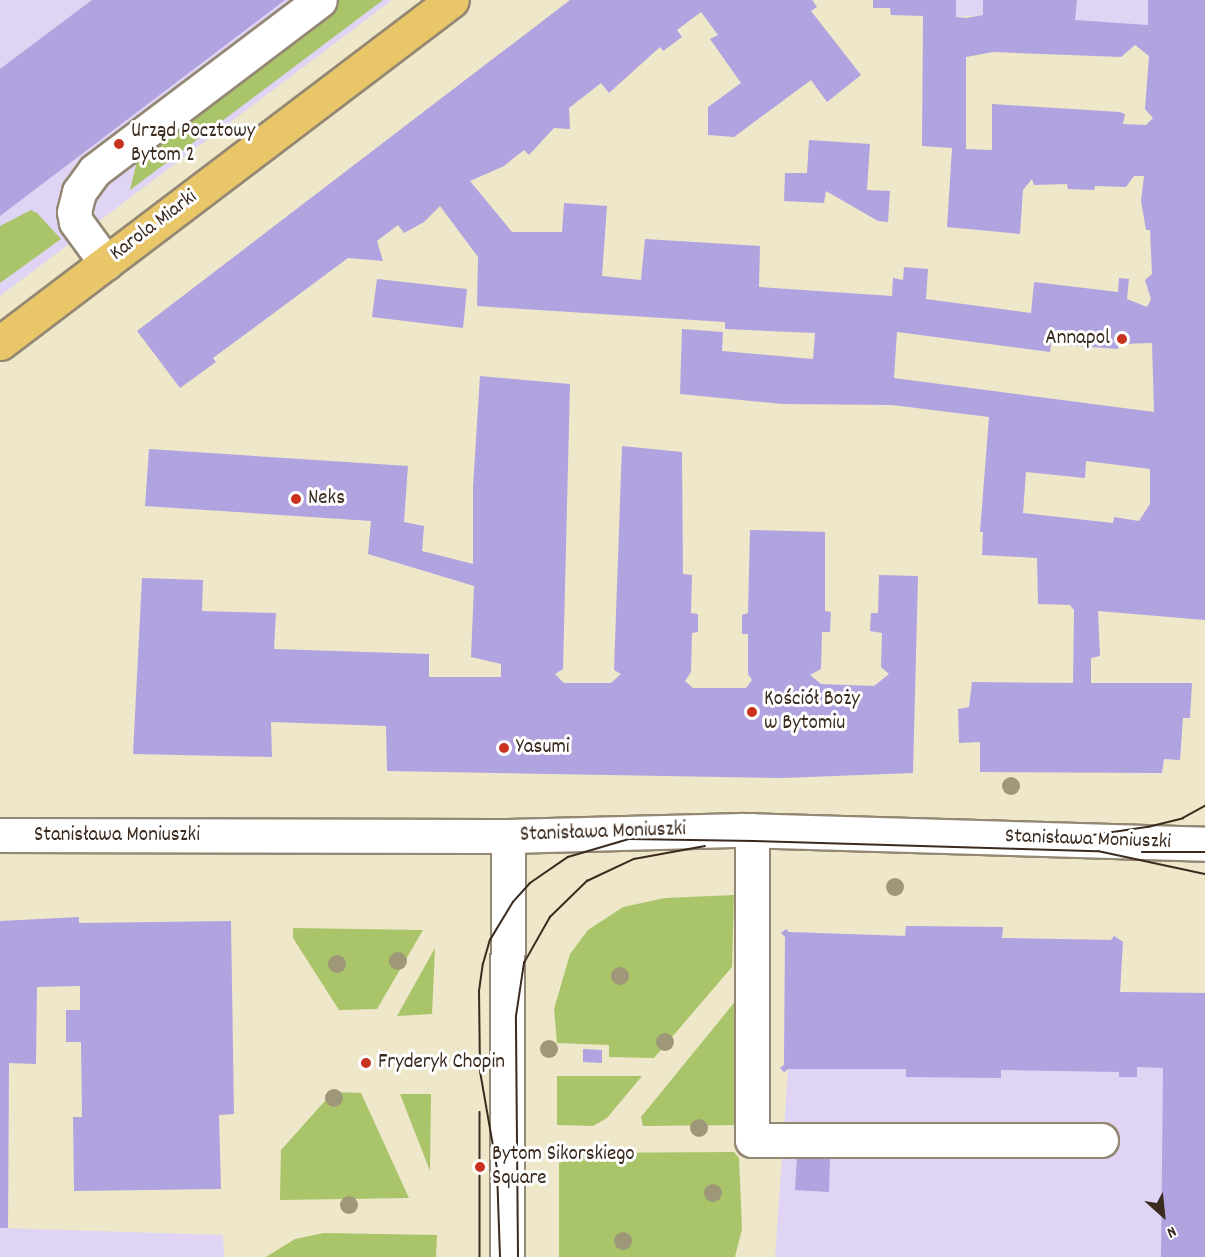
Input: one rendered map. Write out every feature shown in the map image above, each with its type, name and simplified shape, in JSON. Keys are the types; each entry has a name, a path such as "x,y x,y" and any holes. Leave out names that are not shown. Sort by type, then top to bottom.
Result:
{"main road":[{"name":"Karola Miarki","path":"0,344 452,0"}],"street":[{"path":"106,263 76,222 74,212 79,192 94,171 320,0"},
{"path":"753,830 752,1140 1101,1140"},
{"name":"Stanisława Moniuszki","path":"0,835 508,836 753,830 1205,844"},
{"path":"507,1257 508,836"}],"shaded area":[{"name":"Urząd Pocztowy Bytom 2","path":"0,0 392,0 0,296"},
{"path":"956,0 1205,0 1205,30 983,15 956,17"},
{"path":"906,926 1003,927 1002,938 1111,940 1114,936 1123,942 1120,992 1205,993 1205,1257 775,1257 788,1070 784,1072 780,1068 784,1065 785,937 781,933 786,929 789,932 905,936"},
{"path":"0,1228 223,1235 224,1257 0,1257"}],"green space":[{"path":"339,0 383,0 130,190 137,161 153,140"},
{"path":"31,210 37,213 61,239 0,283 0,226"},
{"path":"734,895 732,967 654,1058 609,1057 609,1045 557,1043 554,1009 570,954 588,930 623,907 665,898"},
{"path":"293,928 423,930 377,1009 339,1010 293,938"},
{"path":"435,948 432,1014 397,1016"},
{"path":"738,998 739,1125 643,1126 641,1117"},
{"path":"557,1076 642,1076 607,1118 593,1126 557,1125"},
{"path":"333,1092 361,1093 409,1198 280,1200 281,1150"},
{"path":"400,1094 431,1094 430,1171"},
{"path":"734,1152 739,1158 742,1229 735,1257 559,1257 559,1158 568,1153"},
{"path":"324,1233 437,1235 436,1257 266,1257 295,1239"}],"building":[{"path":"92,0 285,0 0,216 0,69"},
{"path":"570,0 812,0 817,7 811,11 861,75 827,102 811,80 734,137 708,135 708,107 741,83 710,39 718,35 701,12 677,30 682,37 663,51 660,47 609,93 601,83 569,108 570,129 554,128 529,155 524,150 504,166 470,181 512,232 562,232 564,203 607,206 602,276 641,280 645,239 760,246 759,287 892,296 893,278 903,280 904,267 928,269 926,299 1031,313 1034,282 1118,292 1119,278 1129,279 1127,299 1147,307 1151,299 1145,280 1152,274 1150,230 1146,230 1141,201 1144,176 1134,176 1126,187 1095,186 1094,190 1068,189 1067,184 1034,185 1032,179 1023,190 1020,234 947,227 952,148 922,146 923,16 891,15 890,8 873,8 873,0 956,0 956,17 966,18 983,15 983,0 1077,0 1075,20 1148,25 1148,0 1205,0 1205,620 1098,611 1100,656 1091,658 1091,683 1192,683 1190,718 1183,718 1180,760 1164,759 1162,773 980,772 980,742 959,743 958,709 969,707 972,682 1073,683 1074,610 1070,605 1038,604 1037,558 982,555 983,532 980,532 989,417 892,405 783,404 680,394 682,329 723,332 722,351 813,359 815,333 725,329 725,322 477,306 478,257 440,206 424,222 404,233 398,225 377,241 383,261 348,258 213,358 216,362 180,388 137,331","holes":["1135,45 1149,56 1145,109 1153,118 1146,125 1123,124 1125,114 1120,112 992,104 992,150 966,149 966,57 993,52 1121,57","897,332 1050,352 1051,344 1118,349 1119,344 1152,343 1154,412 894,378","1086,461 1150,469 1150,504 1139,521 1114,517 1113,523 1023,513 1026,472 1085,478"]},
{"path":"809,140 870,144 867,190 890,191 888,222 878,221 826,191 824,203 784,201 785,173 807,173"},
{"path":"377,279 467,289 463,328 372,317"},
{"path":"480,376 570,384 563,669 555,674 564,683 611,683 621,674 614,670 622,446 682,452 683,574 692,575 691,613 698,614 698,632 692,633 691,672 685,681 693,688 746,688 752,680 748,674 748,634 742,634 742,615 748,613 750,530 825,532 825,611 831,612 830,632 822,632 821,669 810,675 821,684 874,686 889,674 881,667 882,633 870,631 871,613 878,613 879,575 918,576 913,773 783,778 387,771 386,726 271,722 272,757 133,754 142,578 203,580 202,611 276,613 274,649 429,654 429,677 501,677 501,664 471,657 474,586 368,554 371,521 145,506 149,449 408,466 404,522 424,526 422,551 473,564 473,487"},
{"path":"79,917 79,923 231,921 234,1114 219,1115 221,1189 74,1191 73,1117 82,1117 81,1042 66,1042 66,1010 80,1010 80,986 37,987 36,1064 9,1063 8,1228 0,1228 0,921"},
{"path":"906,926 1003,927 1002,938 1111,940 1114,936 1123,942 1120,992 1205,993 1205,1257 1161,1257 1163,1068 1137,1067 1137,1077 1119,1077 1119,1072 1001,1070 1001,1078 906,1077 906,1069 788,1069 784,1072 780,1068 784,1065 785,937 781,933 786,929 789,932 905,936"},
{"path":"583,1049 602,1050 602,1063 583,1062"},
{"path":"797,1155 830,1156 829,1192 795,1190"}],"tram line":[{"path":"1039,843 1148,827 1183,818 1205,806"},
{"path":"500,1257 497,1169 480,1072 479,991 483,964 490,940 513,902 530,883 568,857 629,839 754,841 1098,851 1205,874"},
{"path":"518,1257 516,1016 524,963 550,917 587,881 634,859 705,846"},
{"path":"1142,852 1205,852"},
{"path":"480,1112 480,1257"}],"place":[{"name":"Urząd Pocztowy Bytom 2","path":"119,144"},
{"name":"Annapol","path":"1122,339"},
{"name":"Neks","path":"296,499"},
{"name":"Kościół Boży w Bytomiu","path":"752,712"},
{"name":"Yasumi","path":"504,748"},
{"name":"Fryderyk Chopin","path":"366,1063"},
{"name":"Bytom Sikorskiego Square","path":"480,1167"}]}
